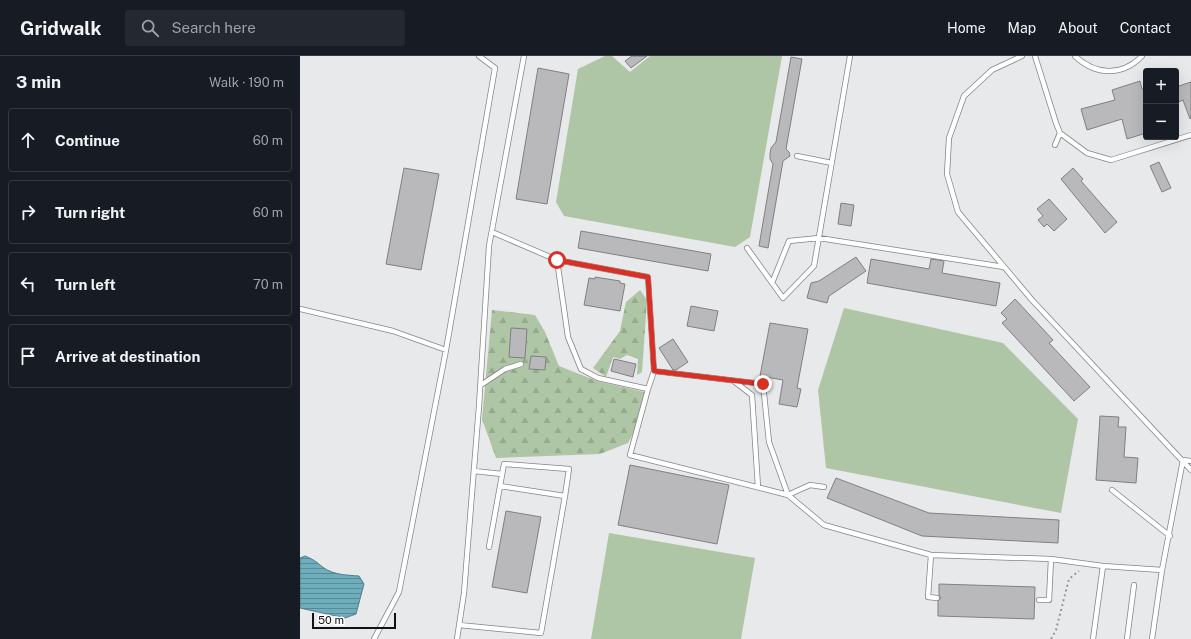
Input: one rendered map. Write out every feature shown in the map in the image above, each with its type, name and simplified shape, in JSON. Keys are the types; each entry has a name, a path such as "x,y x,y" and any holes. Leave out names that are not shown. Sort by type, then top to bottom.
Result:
{"lane":[{"path":"374,639 398,592 446,350 495,68 479,56"},
{"path":"457,639 464,593 490,246 524,56"},
{"path":"747,248 783,298 814,266 850,56"},
{"path":"1022,56 992,70 964,96 949,138 947,174 958,212 1032,300 1191,470"},
{"path":"1035,56 1060,133 1087,153 1111,160 1191,135"},
{"path":"1075,56 1083,64 1096,70 1109,72 1123,70 1135,63 1142,56"},
{"path":"1055,145 1060,133"},
{"path":"797,156 832,163"},
{"path":"492,232 557,260 648,277 654,371 630,455 788,495 824,525 931,554 1051,559 1103,566 1162,570"},
{"path":"772,283 790,241 819,238 1004,267"},
{"path":"557,260 568,338 581,369 598,378 648,389"},
{"path":"300,309 393,331 446,350"},
{"path":"480,385 505,369 521,364"},
{"path":"654,371 763,384 769,442 788,495"},
{"path":"734,380 752,395 758,487"},
{"path":"1183,460 1191,461"},
{"path":"1152,639 1162,570 1170,536 1183,460"},
{"path":"459,625 541,633 569,469 504,464 489,547"},
{"path":"474,471 502,474"},
{"path":"788,495 810,485 824,487"},
{"path":"500,486 565,496"},
{"path":"1112,490 1170,536"},
{"path":"931,554 928,597 937,598"},
{"path":"1038,600 1049,600 1051,559"},
{"path":"1093,639 1103,566"},
{"path":"1127,639 1134,585"}],"path":[{"path":"1051,639 1056,630 1069,579 1088,564"}],"green space":[{"path":"605,56 612,56 630,72 650,56 782,56 750,237 735,247 564,216 556,202 578,69"},
{"path":"640,290 647,300 642,372 637,375 638,359 627,355 620,359 613,357 606,377 593,368 620,331 626,302"},
{"path":"844,308 1003,343 1078,419 1061,513 826,468 818,390"},
{"path":"492,310 535,315 545,332 559,366 597,381 644,392 642,418 628,443 600,454 496,458 482,419"},
{"path":"609,533 755,558 741,639 591,639"}],"water":[{"path":"305,556 332,572 359,576 364,584 356,614 345,618 300,608 300,558"}],"building":[{"path":"632,56 647,56 631,68 625,61"},
{"path":"791,57 802,59 786,149 790,156 783,161 768,248 759,246 773,164 770,159 770,154 771,148 776,142"},
{"path":"538,68 569,74 547,204 516,199"},
{"path":"1140,81 1143,89 1143,134 1127,139 1122,119 1087,130 1081,109 1115,100 1112,90"},
{"path":"1191,82 1190,119 1183,100 1179,102 1179,86"},
{"path":"1159,162 1171,188 1162,192 1150,166"},
{"path":"404,168 439,174 421,270 386,264"},
{"path":"1073,168 1083,179 1081,181 1117,222 1105,233 1061,179"},
{"path":"1049,199 1067,219 1054,231 1047,224 1044,227 1038,220 1043,216 1037,209"},
{"path":"841,203 854,205 851,226 838,224"},
{"path":"581,231 711,254 708,271 578,248"},
{"path":"856,257 866,271 829,296 827,303 807,298 811,283 819,281"},
{"path":"871,259 929,269 931,259 944,261 942,273 1000,283 996,306 867,283"},
{"path":"595,277 620,281 620,283 625,284 620,311 584,305 589,278 595,279"},
{"path":"1015,299 1053,340 1049,343 1090,387 1074,401 1002,323 1007,319 1001,313"},
{"path":"691,306 718,311 714,331 687,326"},
{"path":"770,323 808,329 797,388 801,389 797,407 779,404 783,380 760,376"},
{"path":"511,328 527,329 525,358 509,357"},
{"path":"673,339 688,362 676,370 673,370 659,348"},
{"path":"531,356 546,357 545,370 529,369"},
{"path":"614,359 636,364 633,377 611,371"},
{"path":"1100,416 1119,417 1118,427 1126,427 1124,457 1138,458 1136,483 1096,480"},
{"path":"630,465 729,485 717,544 618,525"},
{"path":"836,478 929,513 1059,520 1058,543 922,536 827,498"},
{"path":"506,511 541,517 527,593 492,587"},
{"path":"939,584 1035,587 1034,619 938,616 938,601 941,598 939,595"}],"route":[{"path":"557,260 648,277 654,371 763,384"}]}
